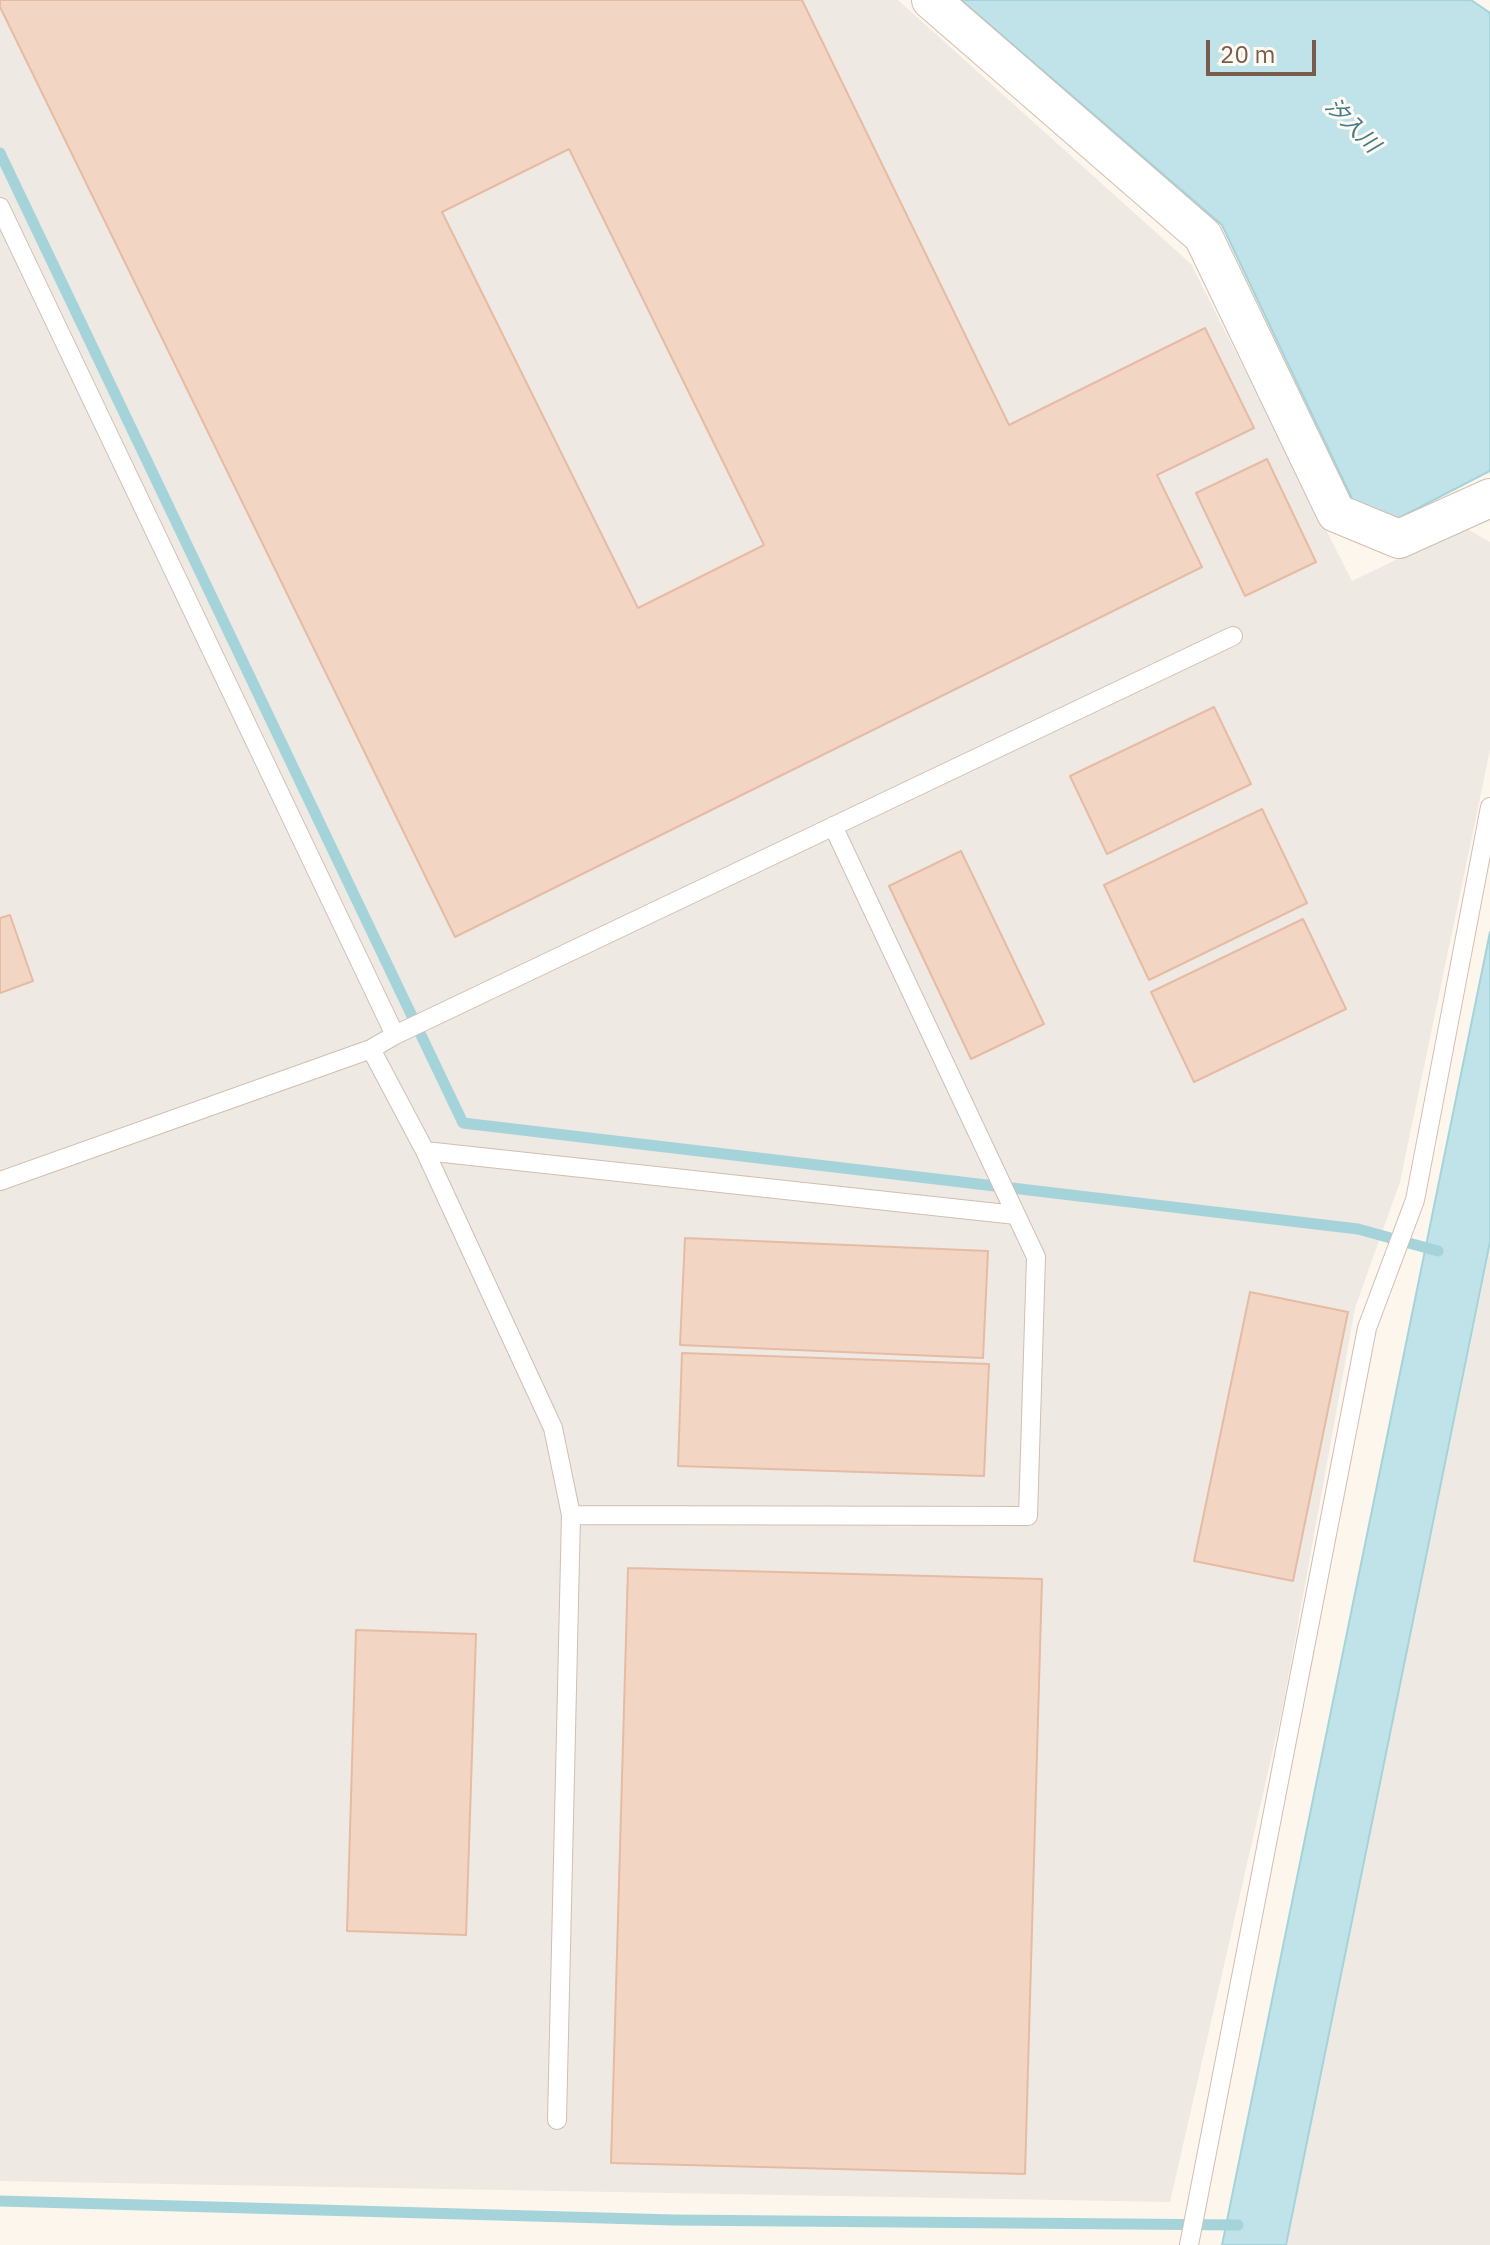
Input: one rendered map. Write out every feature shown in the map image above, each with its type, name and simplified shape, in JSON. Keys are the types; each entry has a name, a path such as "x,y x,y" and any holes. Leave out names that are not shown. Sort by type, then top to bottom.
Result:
{"street":[{"path":"931,0 1203,236 1336,513 1399,539 1490,498"}],"lane":[{"path":"0,207 395,1035"},
{"path":"0,1181 371,1049 1233,636"},
{"path":"1189,2245 1367,1328 1415,1200 1490,807"},
{"path":"571,1515 1028,1516 1036,1257 833,826"},
{"path":"371,1049 425,1151 553,1428 571,1515 557,2120"},
{"path":"425,1151 1016,1215"}],"shaded area":[{"path":"0,0 898,0 1191,264 1352,581 1464,527 1490,542 1490,750 1400,1182 1355,1308 1283,1706 1170,2202 0,2181"},
{"path":"1490,1249 1490,2245 1285,2245"}],"water":[{"name":"汐入川","path":"961,0 1471,0 1490,13 1490,471 1391,522 1356,507 1222,225"},
{"path":"1490,932 1490,1242 1286,2245 1222,2245"}],"building":[{"path":"0,0 802,0 1009,425 1205,328 1254,428 1157,475 1202,567 455,937 0,7","holes":["569,149 764,545 638,608 442,212"]},
{"path":"1267,459 1316,562 1245,596 1196,493"},
{"path":"1214,707 1251,784 1107,854 1070,776"},
{"path":"1262,809 1307,903 1149,980 1104,885"},
{"path":"961,851 1044,1024 971,1059 889,886"},
{"path":"10,915 33,981 0,993 0,918"},
{"path":"1303,919 1346,1009 1194,1082 1151,992"},
{"path":"685,1238 988,1251 983,1358 680,1345"},
{"path":"1250,1292 1348,1312 1293,1581 1194,1561"},
{"path":"682,1353 989,1364 984,1476 678,1466"},
{"path":"628,1568 1042,1579 1025,2174 611,2163"},
{"path":"356,1630 476,1634 466,1935 347,1931"}],"waterway":[{"path":"0,153 463,1123 1358,1229 1438,1251"},
{"path":"0,2201 674,2220 1238,2225"}]}
